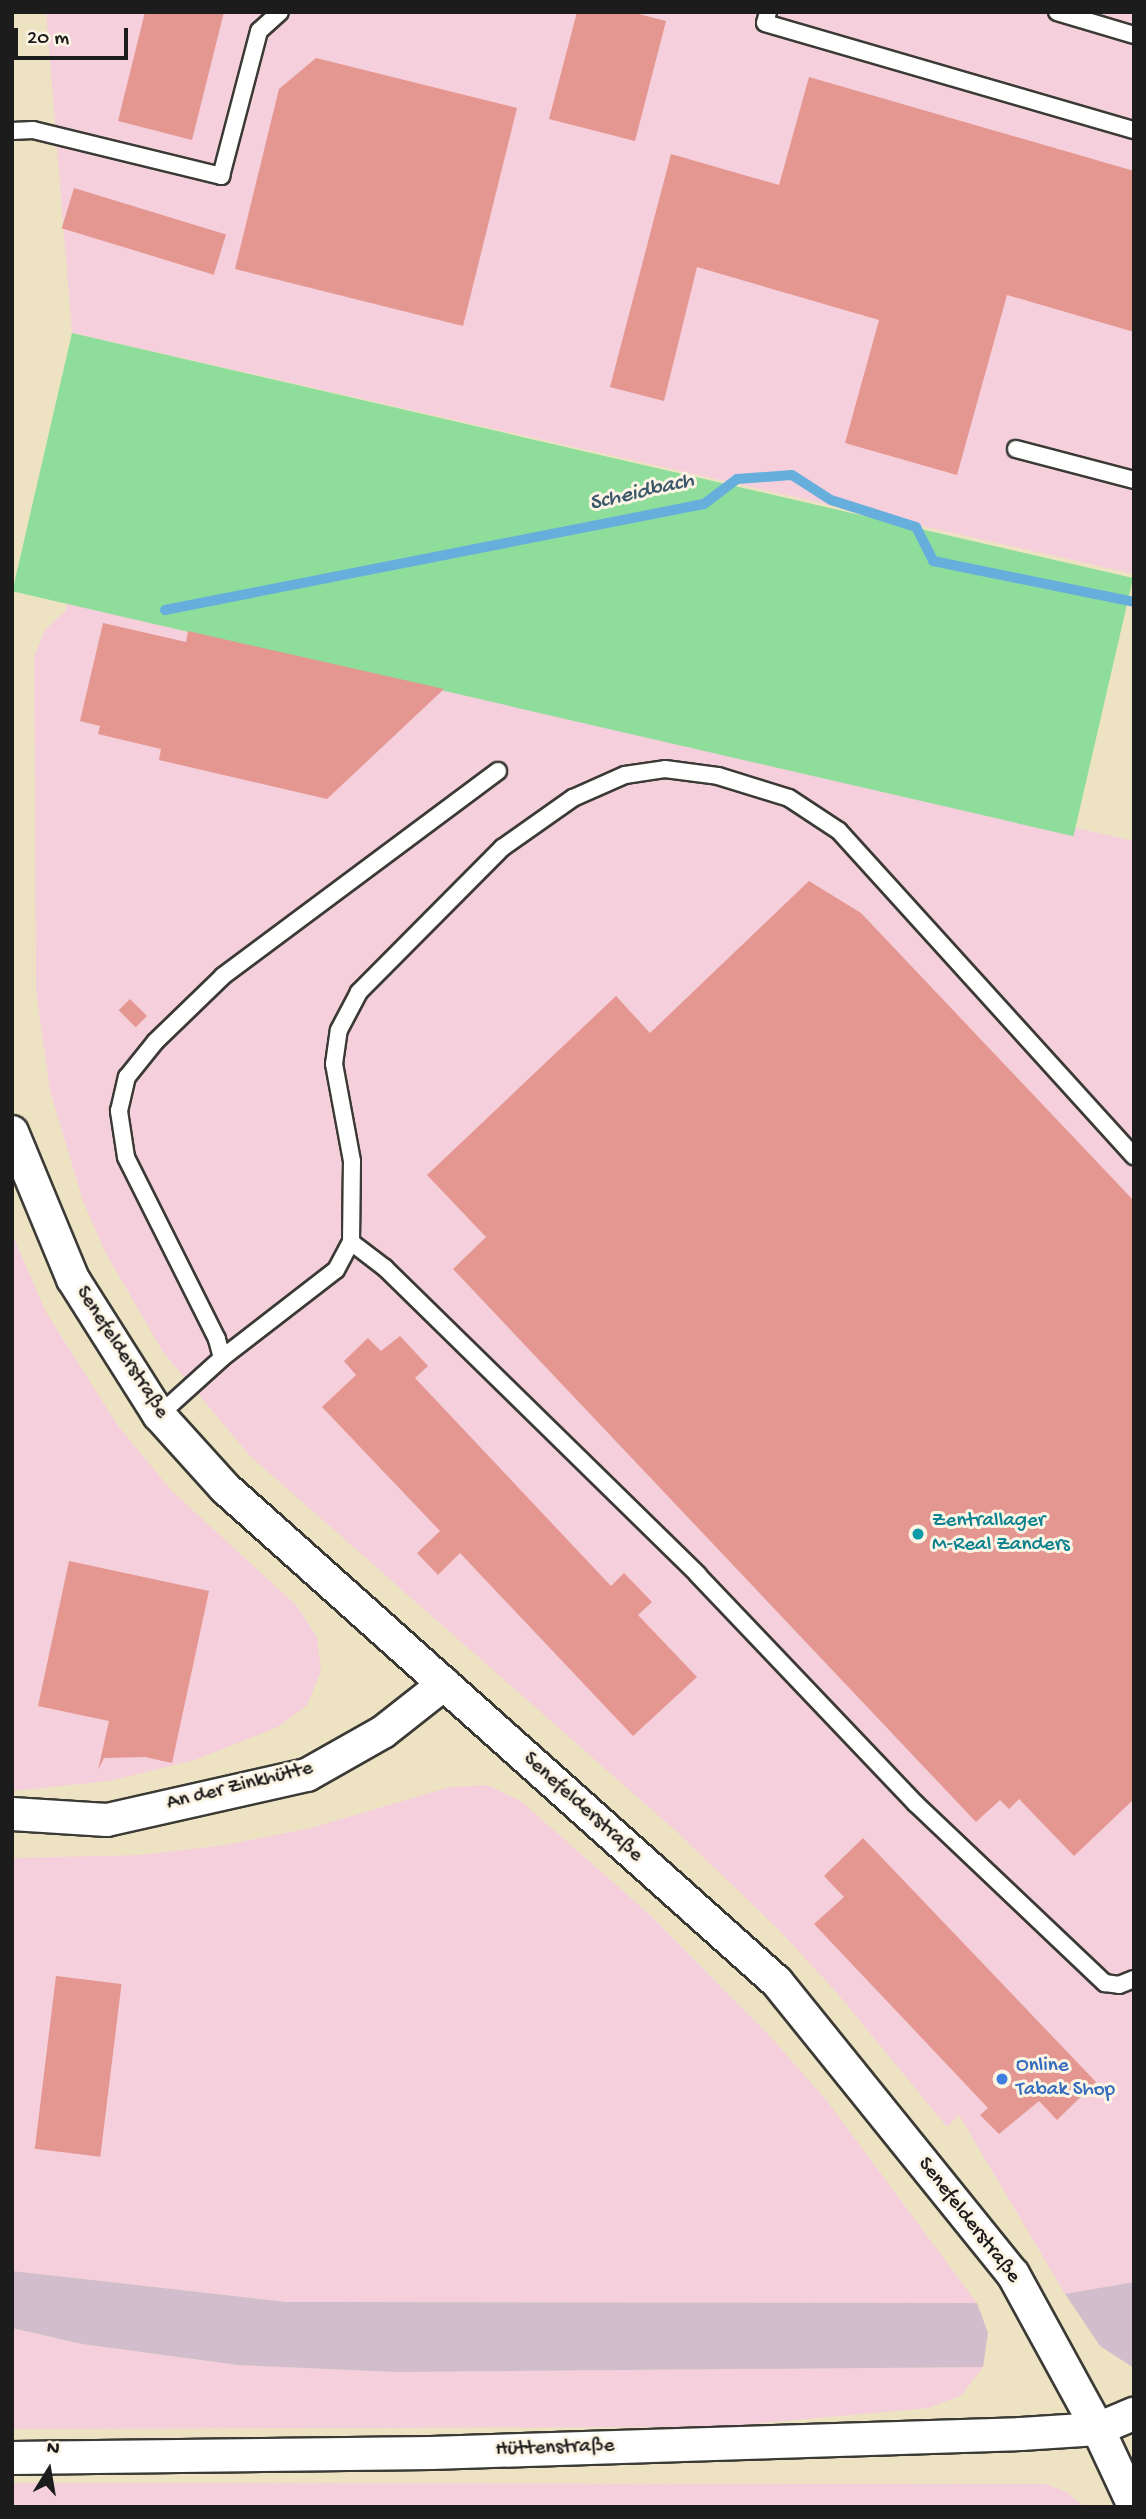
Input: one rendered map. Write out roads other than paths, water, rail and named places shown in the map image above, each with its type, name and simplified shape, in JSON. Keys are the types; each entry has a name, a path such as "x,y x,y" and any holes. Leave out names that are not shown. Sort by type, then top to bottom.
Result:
{"street":[{"name":"Senefelderstraße","path":"12,1132 73,1279 159,1415 225,1488 777,1982 1013,2274 1098,2430 1134,2506"},
{"name":"An der Zinkhütte","path":"12,1814 107,1820 307,1775 383,1732 444,1684"},
{"path":"1098,2430 1134,2414"},
{"name":"Hüttenstraße","path":"12,2458 431,2453 1098,2430"}],"lane":[{"path":"12,131 33,130 221,176 259,30 280,12"},
{"path":"768,12 765,23 1134,130"},
{"path":"1057,12 1134,35"},
{"path":"1016,449 1134,480"},
{"path":"159,1415 222,1358 336,1270 351,1242 352,1161 334,1065 339,1030 359,992 502,848 540,819 625,775 665,769 718,776 789,798 839,831 1134,1156"},
{"path":"222,1358 206,1317 125,1157 119,1111 127,1077 155,1042 223,976 498,771"},
{"path":"351,1242 385,1268 659,1536 915,1803 1105,1983 1119,1985 1134,1979"}],"waterway":[{"name":"Scheidbach","path":"165,610 704,504 737,479 792,475 831,500 916,527 933,561 1134,602"}],"place":[{"name":"Zentrallager M-Real Zanders","path":"918,1534"},
{"name":"Online Tabak Shop","path":"1002,2079"}]}
